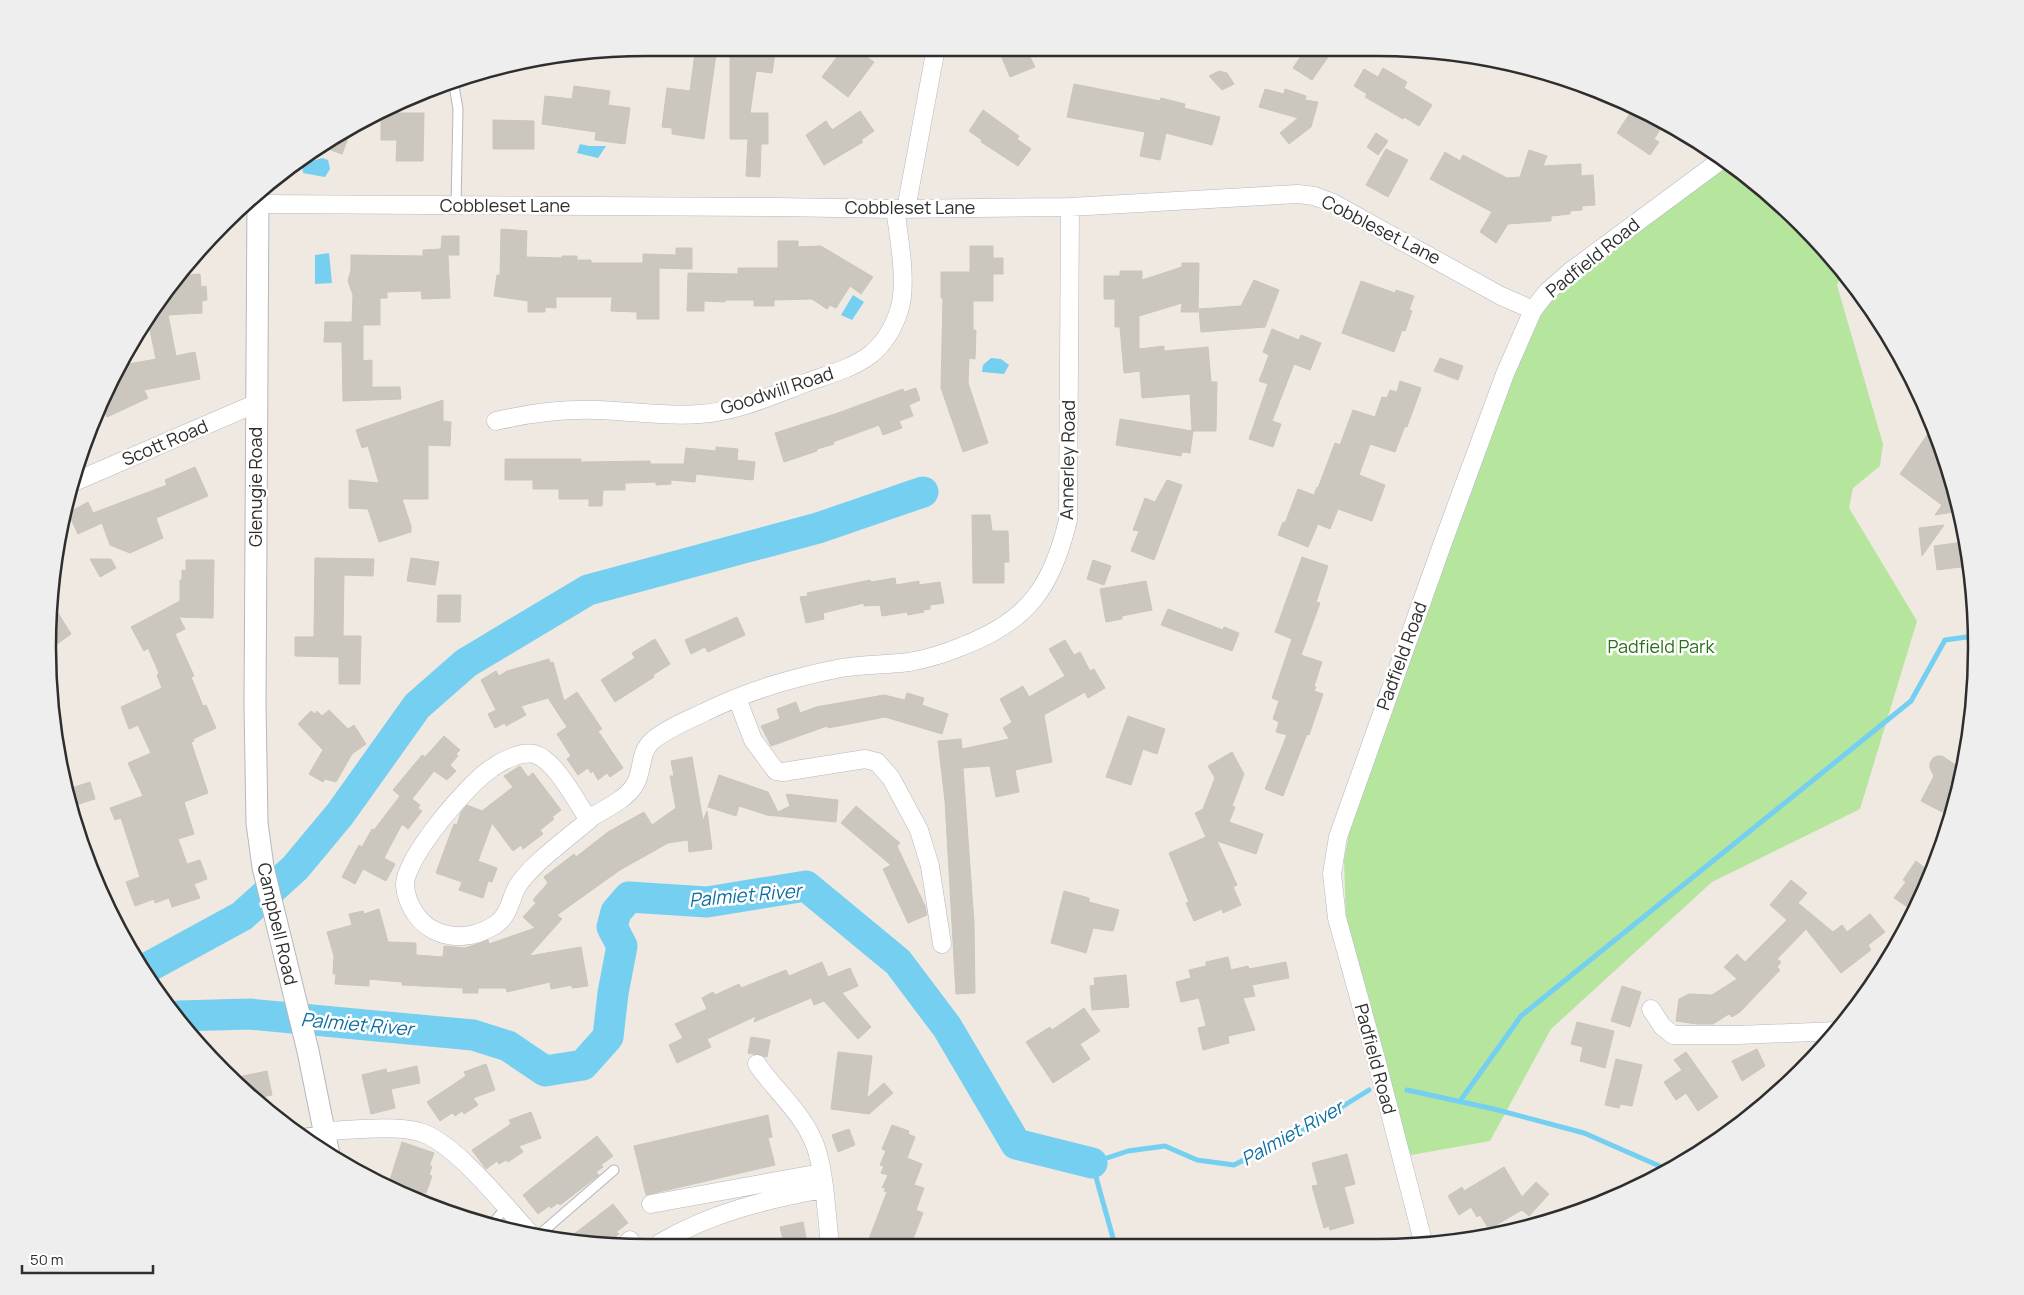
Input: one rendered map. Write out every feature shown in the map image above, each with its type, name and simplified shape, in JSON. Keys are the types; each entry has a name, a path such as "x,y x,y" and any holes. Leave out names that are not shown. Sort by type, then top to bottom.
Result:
{"street":[{"name":"Goodwill Road","path":"496,421 556,410 673,414 708,413 744,405 855,365 872,353 886,338 894,324 900,306 900,209 935,56"},
{"name":"Padfield Road","path":"1422,1236 1337,918 1332,874 1341,829 1505,374 1533,310 1547,292 1571,270 1716,164"},
{"name":"Cobbleset Lane","path":"261,200 456,206 900,209 1070,207 1283,194 1314,196 1333,203 1501,296 1533,310"},
{"name":"Glenugie Road","path":"256,779 258,203"},
{"name":"Annerley Road","path":"589,820 626,796 634,786 645,750 660,736 705,712 774,685 842,668 910,662 949,652 979,640 1012,622 1036,598 1057,560 1068,520 1070,207"},
{"name":"Scott Road","path":"81,479 257,403"},
{"path":"737,698 753,740 776,771 784,772 865,759 877,762 891,778 922,837 930,866 942,944"},
{"path":"534,754 543,758 557,773 589,820 525,876 516,888 509,909 495,925 468,935 448,935 428,928 412,910 405,886 406,874 416,854 457,802 490,769 505,761 522,755 534,754"},
{"name":"Campbell Road","path":"256,779 257,823 263,867 308,1051 327,1144"},
{"path":"1651,1009 1662,1026 1673,1035 1738,1035 1826,1031"},
{"path":"757,1064 802,1119 818,1151 829,1239"},
{"path":"324,1131 399,1129 419,1132 435,1139 456,1155 522,1225"},
{"path":"651,1204 822,1181"},
{"path":"667,1239 686,1229 736,1210 783,1196 822,1181"}],"lane":[{"path":"454,89 458,110 456,206"},
{"path":"310,1133 324,1131"},
{"path":"545,1229 614,1170"},
{"path":"496,1219 506,1207"}],"green space":[{"name":"Padfield Park","path":"1723,169 1795,229 1839,280 1837,285 1883,444 1880,466 1853,488 1849,508 1917,621 1860,809 1712,882 1551,1029 1490,1141 1411,1155 1399,1130 1346,917 1344,860 1353,813 1521,349 1558,283"}],"water":[{"path":"580,144 606,146 598,158 577,153"},
{"path":"322,158 328,160 330,169 325,177 303,173 302,168 312,161"},
{"path":"329,253 332,283 315,284 315,255"},
{"path":"853,295 864,302 852,320 841,315"},
{"path":"991,358 1001,359 1009,365 1004,374 982,372 983,365"}],"building":[{"path":"695,56 716,56 704,139 672,134 672,128 662,127 667,88 690,91"},
{"path":"730,56 775,56 772,73 756,71 750,113 768,113 768,144 761,144 760,177 746,176 748,139 730,139"},
{"path":"838,56 866,56 874,62 848,97 822,77"},
{"path":"1001,56 1030,56 1035,67 1010,77"},
{"path":"1301,56 1329,56 1312,80 1293,68"},
{"path":"1383,68 1407,82 1404,88 1432,105 1419,126 1365,97 1367,94 1354,86 1364,69 1378,77"},
{"path":"1219,71 1227,73 1234,84 1222,90 1209,76"},
{"path":"1074,84 1160,101 1161,98 1185,104 1184,108 1220,117 1212,145 1166,133 1160,160 1140,156 1145,132 1067,117"},
{"path":"574,86 610,91 608,105 630,108 625,144 595,140 596,132 542,124 545,96 572,99"},
{"path":"1265,89 1284,94 1285,89 1306,96 1305,100 1318,102 1311,127 1289,144 1280,133 1298,118 1259,107"},
{"path":"983,110 1019,136 1017,139 1031,149 1018,166 981,142 982,140 969,131"},
{"path":"860,111 874,131 861,140 863,142 824,165 806,135 826,121 832,130"},
{"path":"395,113 424,113 423,161 396,161 397,140 381,140 381,120"},
{"path":"1630,113 1660,129 1654,139 1659,142 1650,155 1617,133"},
{"path":"493,120 534,121 534,149 493,149"},
{"path":"1376,133 1388,141 1378,155 1367,147"},
{"path":"348,137 342,154 329,149"},
{"path":"1386,149 1408,160 1388,197 1366,185"},
{"path":"1529,150 1547,156 1543,166 1581,164 1581,176 1593,175 1595,205 1582,206 1582,210 1570,211 1570,214 1551,216 1551,221 1508,224 1496,243 1480,232 1492,212 1430,179 1445,152 1460,161 1463,155 1507,178 1520,177"},
{"path":"501,229 527,231 526,257 562,258 562,256 577,256 577,260 591,260 591,263 643,263 643,254 676,255 676,248 692,248 692,269 659,268 659,319 637,319 637,312 611,311 612,297 556,297 556,308 545,307 545,312 528,312 528,301 494,296 497,275 500,275"},
{"path":"442,236 459,236 459,255 448,255 450,298 422,299 421,291 387,292 387,298 380,298 380,325 363,325 363,361 372,360 372,387 400,387 401,399 343,401 342,342 324,342 325,322 352,322 353,295 348,281 351,270 351,255 423,256 423,250 441,249"},
{"path":"778,241 798,241 798,247 821,246 873,277 861,294 850,286 836,308 830,305 827,309 812,299 774,300 774,306 754,306 754,300 725,300 725,302 704,301 704,311 687,311 688,273 738,274 738,268 778,268"},
{"path":"970,246 993,246 993,258 1003,258 1003,274 993,274 993,301 973,301 973,330 976,330 975,359 969,358 968,383 988,443 963,452 941,388 943,298 941,298 941,272 970,272"},
{"path":"1182,263 1199,263 1198,312 1181,312 1182,303 1139,316 1139,349 1164,346 1164,351 1208,347 1211,382 1217,382 1216,431 1193,431 1190,453 1182,452 1181,456 1116,445 1120,419 1192,431 1190,394 1142,398 1140,371 1124,373 1120,327 1115,327 1115,299 1104,299 1104,276 1120,276 1120,271 1142,271 1142,280 1182,267"},
{"path":"200,274 201,287 206,286 207,300 202,301 202,313 168,315 176,356 195,352 200,379 144,390 148,398 107,417 105,412 129,364 156,359 149,330 189,275"},
{"path":"1254,280 1279,290 1265,327 1201,332 1199,309 1241,306"},
{"path":"1361,281 1395,293 1396,290 1414,296 1409,310 1412,311 1405,331 1402,330 1394,352 1342,333"},
{"path":"1272,329 1299,340 1301,335 1321,343 1310,370 1294,364 1272,421 1281,424 1273,447 1249,439 1268,384 1259,381 1269,355 1263,352"},
{"path":"1440,358 1463,366 1458,380 1434,371"},
{"path":"1400,381 1421,388 1407,427 1405,426 1395,452 1370,444 1359,475 1385,485 1372,521 1338,509 1330,529 1318,524 1308,547 1278,535 1283,522 1285,523 1298,489 1314,495 1335,443 1340,445 1353,410 1375,417 1382,397 1387,398 1390,390 1397,392"},
{"path":"916,388 920,400 909,405 913,416 899,421 902,428 883,435 879,425 833,442 834,444 817,449 817,451 784,462 775,433 838,413 903,389 904,392"},
{"path":"443,400 443,421 451,422 450,446 428,445 428,499 402,499 411,526 411,532 379,542 368,509 349,508 349,480 379,483 368,446 362,448 356,430"},
{"path":"1928,434 1948,494 1952,512 1935,515 1942,505 1900,474"},
{"path":"716,447 738,449 737,460 755,462 753,480 696,474 695,482 671,480 671,484 656,485 656,482 625,483 625,490 603,490 602,506 589,506 589,499 559,499 559,489 533,489 533,480 505,480 505,459 581,459 581,462 650,461 650,464 684,464 686,448 716,451"},
{"path":"195,467 208,496 156,518 163,538 130,553 110,545 102,523 78,534 71,519 73,511 88,502 93,513 167,485 165,480"},
{"path":"1167,480 1182,485 1154,560 1131,551 1139,531 1133,530 1145,498 1155,502"},
{"path":"972,515 990,515 992,531 1008,531 1009,562 1004,562 1004,583 973,583"},
{"path":"1944,525 1922,556 1919,528"},
{"path":"1958,543 1962,567 1937,570 1934,546"},
{"path":"1302,557 1328,566 1316,602 1320,603 1301,655 1322,662 1314,691 1323,694 1309,735 1307,734 1283,796 1265,789 1287,735 1276,732 1279,722 1273,719 1279,701 1272,698 1292,639 1275,632"},
{"path":"315,558 374,559 373,576 344,575 343,636 361,636 360,684 339,684 339,657 295,656 295,637 314,637"},
{"path":"411,558 439,562 435,585 407,581"},
{"path":"90,559 111,559 116,568 100,577"},
{"path":"186,560 214,560 213,618 179,617 185,629 175,634 194,676 191,677 203,706 206,705 216,728 193,739 194,741 191,742 208,793 184,802 194,834 178,839 187,864 200,860 207,879 194,884 200,898 172,907 169,898 155,903 154,899 135,906 126,882 140,877 121,818 115,820 110,808 143,796 128,763 151,753 138,725 129,729 121,707 162,688 157,675 159,673 148,648 144,651 131,627 180,601 180,580 182,580 182,570 186,571"},
{"path":"1093,560 1111,566 1104,585 1087,579"},
{"path":"895,578 896,585 919,581 919,585 940,582 944,603 930,605 930,609 923,610 924,612 908,615 907,612 882,616 880,605 864,606 864,603 823,613 824,619 806,623 800,597 808,596 807,593 870,580 871,582"},
{"path":"1146,581 1152,610 1122,616 1122,619 1106,622 1100,589"},
{"path":"438,595 461,595 460,622 437,622"},
{"path":"1168,609 1223,630 1224,627 1239,633 1232,651 1161,625"},
{"path":"58,613 71,634 56,645"},
{"path":"737,617 745,635 708,652 705,647 691,654 685,640"},
{"path":"655,639 670,664 653,675 654,677 615,702 601,680 635,658 632,653"},
{"path":"1065,640 1074,655 1080,652 1090,671 1094,669 1105,688 1088,698 1085,692 1044,715 1052,762 1015,770 1019,792 996,797 990,766 963,768 974,923 975,993 956,994 945,801 938,741 961,739 962,749 1009,739 1003,728 1012,722 1000,699 1023,686 1029,697 1065,676 1049,649"},
{"path":"549,659 550,663 553,662 564,701 577,692 602,729 598,731 623,768 610,777 607,773 598,780 593,771 591,773 588,768 578,775 567,759 571,756 557,734 567,727 548,698 521,706 526,715 506,726 505,723 495,728 488,714 496,710 481,680 496,671 499,676 507,671"},
{"path":"907,693 924,698 922,705 948,714 942,734 885,717 828,728 827,726 771,746 761,726 780,719 777,709 796,702 800,713 816,707 884,695 905,700"},
{"path":"329,710 348,729 354,725 366,744 352,754 336,782 325,779 323,782 309,774 323,750 298,724 311,711 315,714 317,711 322,716"},
{"path":"1128,716 1165,729 1157,754 1143,749 1131,785 1106,777"},
{"path":"444,736 460,750 456,754 458,756 450,765 456,771 447,780 434,771 412,799 420,805 418,808 422,811 408,829 402,824 384,858 395,864 386,881 363,869 355,884 342,877 359,845 362,847 372,829 374,830 400,796 393,790 422,755 425,757"},
{"path":"1232,752 1244,774 1232,806 1235,807 1229,822 1263,834 1256,854 1217,841 1237,885 1233,887 1241,905 1223,913 1222,909 1194,921 1186,903 1189,902 1169,853 1206,837 1195,813 1203,809 1215,778 1208,766"},
{"path":"1942,756 1956,765 1949,786 1951,787 1944,813 1921,801 1934,776 1930,768 1933,758"},
{"path":"692,757 703,821 707,811 712,849 689,852 688,840 668,843 620,870 557,915 562,919 529,956 581,947 588,986 572,988 572,985 551,989 550,982 507,992 506,988 478,988 478,993 463,993 463,988 402,985 402,982 369,979 369,986 335,984 336,974 333,974 334,956 327,932 352,925 349,914 363,911 364,914 379,909 388,942 416,943 416,955 443,957 444,946 465,948 488,940 489,944 535,928 523,917 536,903 533,900 548,883 544,877 574,854 576,857 608,832 644,812 652,825 676,808 670,776 674,776 671,761"},
{"path":"520,766 528,777 533,773 561,810 552,817 554,819 540,830 543,834 523,849 521,845 513,851 492,823 478,861 497,868 492,882 488,881 483,898 459,890 462,882 436,873 454,824 457,825 461,812 467,805 482,811 513,787 504,776"},
{"path":"719,775 768,792 778,812 790,806 786,794 838,800 836,822 767,815 739,806 736,816 708,807"},
{"path":"90,782 95,799 77,804 73,787"},
{"path":"856,806 900,843 897,846 925,906 927,915 908,923 883,869 891,865 841,823"},
{"path":"1916,861 1925,868 1908,907 1894,898 1906,882 1903,880"},
{"path":"1791,880 1807,893 1798,903 1833,932 1842,925 1847,932 1870,914 1885,932 1868,945 1871,950 1841,973 1806,929 1777,959 1781,962 1777,967 1780,970 1740,1012 1732,1017 1729,1014 1713,1024 1676,1021 1679,999 1689,994 1712,995 1737,979 1724,967 1737,954 1745,962 1787,920 1770,905"},
{"path":"1064,891 1089,898 1089,902 1119,910 1113,931 1093,928 1086,953 1051,943"},
{"path":"1228,957 1231,970 1248,966 1249,969 1286,962 1289,978 1252,985 1255,996 1243,998 1255,1030 1228,1036 1229,1043 1203,1050 1198,1028 1206,1026 1199,998 1181,1002 1176,982 1191,978 1189,970 1206,966 1206,962"},
{"path":"822,962 828,977 850,968 858,986 842,993 871,1027 858,1039 824,1001 814,1005 811,998 754,1022 756,1016 707,1039 711,1047 677,1063 669,1045 683,1038 675,1024 707,1009 702,998 713,992 715,995 739,984 741,988 786,970 789,976"},
{"path":"1126,975 1129,1007 1092,1010 1090,986 1095,985 1094,978"},
{"path":"1622,986 1641,992 1630,1027 1611,1021"},
{"path":"1084,1008 1100,1031 1080,1044 1090,1059 1053,1083 1026,1042 1050,1027 1052,1030"},
{"path":"1577,1022 1614,1031 1605,1068 1580,1061 1583,1047 1571,1044"},
{"path":"751,1037 770,1040 767,1057 748,1053"},
{"path":"1757,1049 1765,1066 1742,1081 1732,1061"},
{"path":"838,1052 872,1056 867,1098 884,1083 893,1093 869,1114 831,1109"},
{"path":"1686,1052 1718,1097 1698,1111 1686,1093 1676,1100 1664,1082 1682,1070 1674,1060"},
{"path":"1616,1059 1642,1065 1632,1106 1620,1104 1619,1108 1605,1105"},
{"path":"486,1064 495,1090 473,1098 478,1105 464,1114 462,1111 455,1116 452,1113 440,1121 427,1102 466,1076 464,1072"},
{"path":"417,1066 420,1083 391,1089 395,1108 371,1114 362,1075 386,1069 387,1073"},
{"path":"267,1071 272,1095 264,1097 241,1077"},
{"path":"531,1112 541,1138 519,1146 523,1152 508,1162 506,1160 499,1164 497,1161 486,1169 472,1150 511,1124 509,1120"},
{"path":"768,1115 772,1137 768,1138 775,1165 646,1195 634,1146"},
{"path":"892,1125 909,1131 908,1134 915,1137 907,1158 922,1164 914,1185 924,1188 916,1210 923,1213 913,1239 869,1239 887,1192 884,1191 886,1187 882,1188 888,1175 881,1173 884,1166 880,1165 886,1151 882,1149"},
{"path":"849,1129 855,1145 838,1152 832,1135"},
{"path":"597,1136 613,1156 601,1165 603,1167 596,1172 599,1175 560,1205 558,1203 551,1208 549,1206 538,1214 523,1195"},
{"path":"402,1142 434,1153 429,1166 432,1166 429,1175 432,1176 426,1193 423,1192 421,1194 390,1180"},
{"path":"1347,1154 1355,1184 1344,1187 1354,1223 1330,1230 1329,1226 1324,1228 1312,1186 1318,1185 1312,1163"},
{"path":"1504,1167 1522,1197 1536,1182 1549,1194 1529,1216 1522,1210 1488,1228 1480,1215 1477,1217 1471,1207 1459,1215 1448,1196 1462,1187 1464,1191"},
{"path":"613,1204 628,1223 616,1232 619,1234 615,1237 574,1234"},
{"path":"803,1222 806,1239 783,1239 780,1227"}],"waterway":[{"name":"Palmiet River","path":"150,966 242,916 295,868 340,814 417,706 466,663 588,590 818,528 923,492"},
{"path":"1460,1101 1521,1016 1911,701 1945,640 1967,637"},
{"name":"Palmiet River","path":"185,1016 249,1014 473,1035 508,1046 545,1071 583,1065 608,1037 613,993 622,946 612,927 616,912 629,897 707,902 806,886 898,962 947,1027 1016,1144 1092,1163"},
{"name":"Palmiet River","path":"1113,1239 1092,1163 1128,1151 1165,1146 1197,1160 1234,1165 1311,1126 1369,1090"},
{"name":"Palmiet River","path":"1407,1090 1494,1109 1584,1133 1660,1166"}]}
